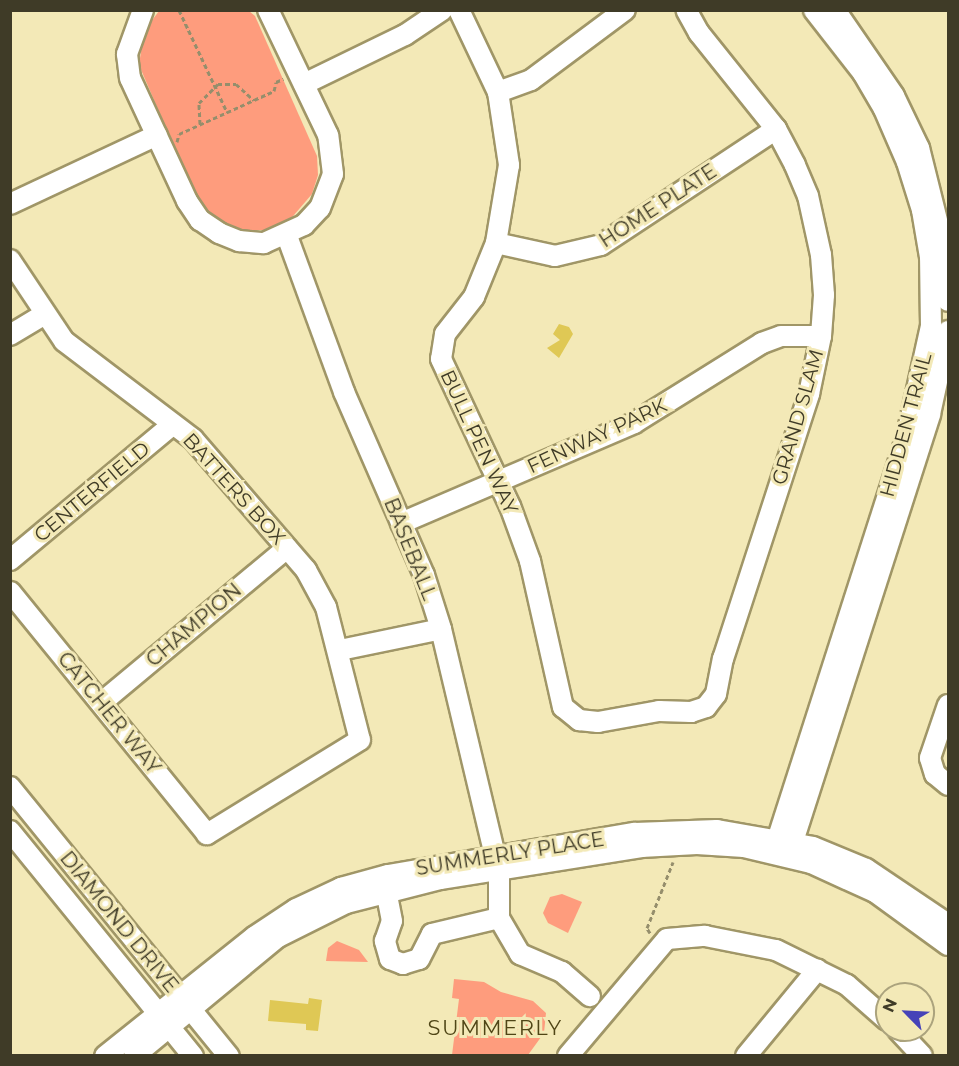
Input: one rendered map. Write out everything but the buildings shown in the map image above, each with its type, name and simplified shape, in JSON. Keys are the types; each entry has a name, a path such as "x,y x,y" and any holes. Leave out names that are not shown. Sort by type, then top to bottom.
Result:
{"street":[{"path":"143,10 127,54 130,78 187,201 200,220 219,233 239,241 264,243 287,236 304,225 320,208 333,174 327,135 268,10"},
{"path":"301,77 405,34 442,10"},
{"name":"BULL PEN WAY","path":"459,10 498,92 509,165 506,203 496,243 474,297 441,346 441,359 498,481 530,561 563,707 579,720 598,722 659,711 691,712 706,707"},
{"path":"498,92 540,75 625,10"},
{"name":"GRAND SLAM","path":"686,10 699,33 776,129 808,196 815,225 824,295 821,336 808,394 723,659 716,694 706,707"},
{"name":"HIDDEN TRAIL","path":"782,848 907,435 943,328 922,210 907,162 884,109 863,73 814,10"},
{"path":"835,10 894,96 919,148 942,244 948,301"},
{"name":"HOME PLATE","path":"496,243 555,256 601,245 776,129"},
{"path":"10,204 160,143"},
{"name":"BASEBALL","path":"287,236 344,392 424,575 441,629 497,865 499,918"},
{"name":"BATTERS BOX","path":"10,260 64,341 86,361 193,439 306,570 326,607 340,650 360,740 207,834"},
{"path":"10,335 45,314"},
{"name":"FENWAY PARK","path":"401,523 634,423 762,343 781,336 821,336"},
{"name":"CENTERFIELD","path":"10,560 173,424"},
{"name":"CHAMPION","path":"100,703 287,548"},
{"name":"CATCHER WAY","path":"10,592 207,834"},
{"path":"340,650 441,629"},
{"path":"948,705 930,758 935,774 948,785"},
{"name":"DIAMOND DRIVE","path":"10,787 229,1056"},
{"name":"SUMMERLY PLACE","path":"185,1002 278,937 315,916 386,891 497,865 675,830 717,830 782,848 875,892 948,945"},
{"name":"DIAMOND DRIVE","path":"10,831 193,1056"},
{"name":"SUMMERLY PLACE","path":"134,1056 165,1020 254,937 296,909 341,888 388,875 677,845 813,847 866,869 948,924"},
{"path":"386,891 393,921 385,941 390,959 403,964 419,959 432,934 499,918 520,954 562,972 590,996"},
{"path":"568,1056 662,943 705,936 776,950 848,986 875,1010"},
{"path":"746,1056 817,970"},
{"name":"SUMMERLY PLACE","path":"105,1056 165,1020"},
{"path":"909,1042 922,1056"}],"path":[{"path":"179,10 227,112"},
{"path":"160,143 174,145 179,134 274,91 276,82 301,77"},
{"path":"200,124 199,103 215,85 236,84 254,100"},
{"path":"662,943 647,928 672,862 678,861 677,845"}],"shaded area":[{"path":"159,11 249,11 255,16 317,156 318,175 312,194 288,222 267,230 245,230 222,224 198,203 139,65 144,31"},
{"path":"559,324 569,327 573,334 559,358 547,348 560,340 553,334"},
{"path":"562,894 582,902 568,933 548,923 543,913 550,897"},
{"path":"337,941 359,950 368,962 326,961 328,948"},
{"path":"454,979 484,982 501,992 533,1001 546,1013 544,1033 528,1055 452,1055 459,999 452,998"},
{"path":"309,998 322,1000 318,1031 306,1030 306,1024 268,1021 270,1000 308,1004"}],"district":[{"name":"SUMMERLY","path":"495,1028"}]}
